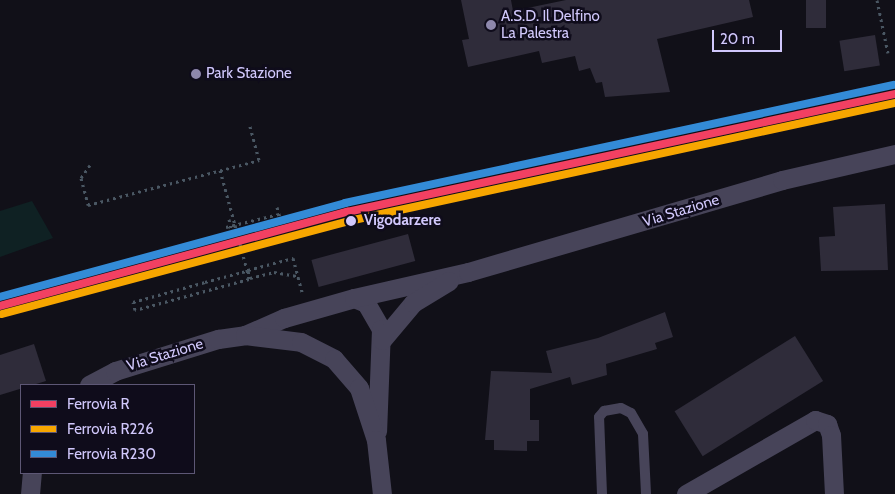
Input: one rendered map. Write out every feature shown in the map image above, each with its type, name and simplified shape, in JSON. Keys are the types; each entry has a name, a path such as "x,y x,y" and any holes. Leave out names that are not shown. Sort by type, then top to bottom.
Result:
{"street":[{"name":"Via Stazione","path":"91,384 115,371 189,347 245,335 307,311 354,298 468,272 782,180 895,154"},
{"name":"Via Stazione","path":"382,340 413,303 468,272"},
{"name":"Via Stazione","path":"354,298 366,303 377,317 382,340 376,440 382,494"},
{"name":"Via Stazione","path":"245,335 288,338 334,359 358,388 376,440"},
{"path":"686,494 815,420 827,424 831,435 834,494"},
{"path":"30,494 32,474"}],"lane":[{"path":"602,494 599,418 604,411 621,408 631,413 642,434 646,494"}],"path":[{"path":"877,0 888,54"},
{"path":"90,165 81,178 88,206 259,160 249,123"},
{"path":"220,170 235,224 247,270 249,278 135,310 133,302 242,272 248,271 250,278 274,272 297,276"},
{"path":"277,207 281,221"},
{"path":"230,226 226,227 279,214"},
{"path":"229,219 232,233"},
{"path":"247,270 292,258 307,311"}],"shaded area":[{"path":"32,201 53,238 0,257 0,211"}],"building":[{"path":"461,0 511,0 513,11 566,0 749,0 753,17 657,39 670,92 605,97 602,82 596,83 590,68 579,71 575,56 542,63 539,51 468,67 462,40 469,39"},
{"path":"806,0 826,0 826,28 806,28"},
{"path":"875,35 880,66 844,71 839,41"},
{"path":"885,204 888,270 821,271 819,237 835,236 833,207"},
{"path":"408,234 415,261 319,287 311,260"},
{"path":"665,312 673,337 655,343 657,349 606,364 607,375 572,385 570,377 530,389 530,420 539,420 539,441 527,441 527,451 494,450 494,440 485,440 491,371 552,373 546,351 598,338"},
{"path":"795,336 823,381 703,456 675,411"},
{"path":"34,344 46,381 36,384 20,384 20,389 0,395 0,355"}],"rail line":[{"name":"R230","path":"0,297 345,203 893,85"},
{"name":"R","path":"0,306 347,212 895,94"},
{"name":"R226","path":"2,314 349,221 895,103"}],"place":[{"name":"A.S.D. Il Delfino La Palestra","path":"491,25"},
{"name":"Park Stazione","path":"196,74"},
{"name":"Vigodarzere","path":"351,221"}]}
